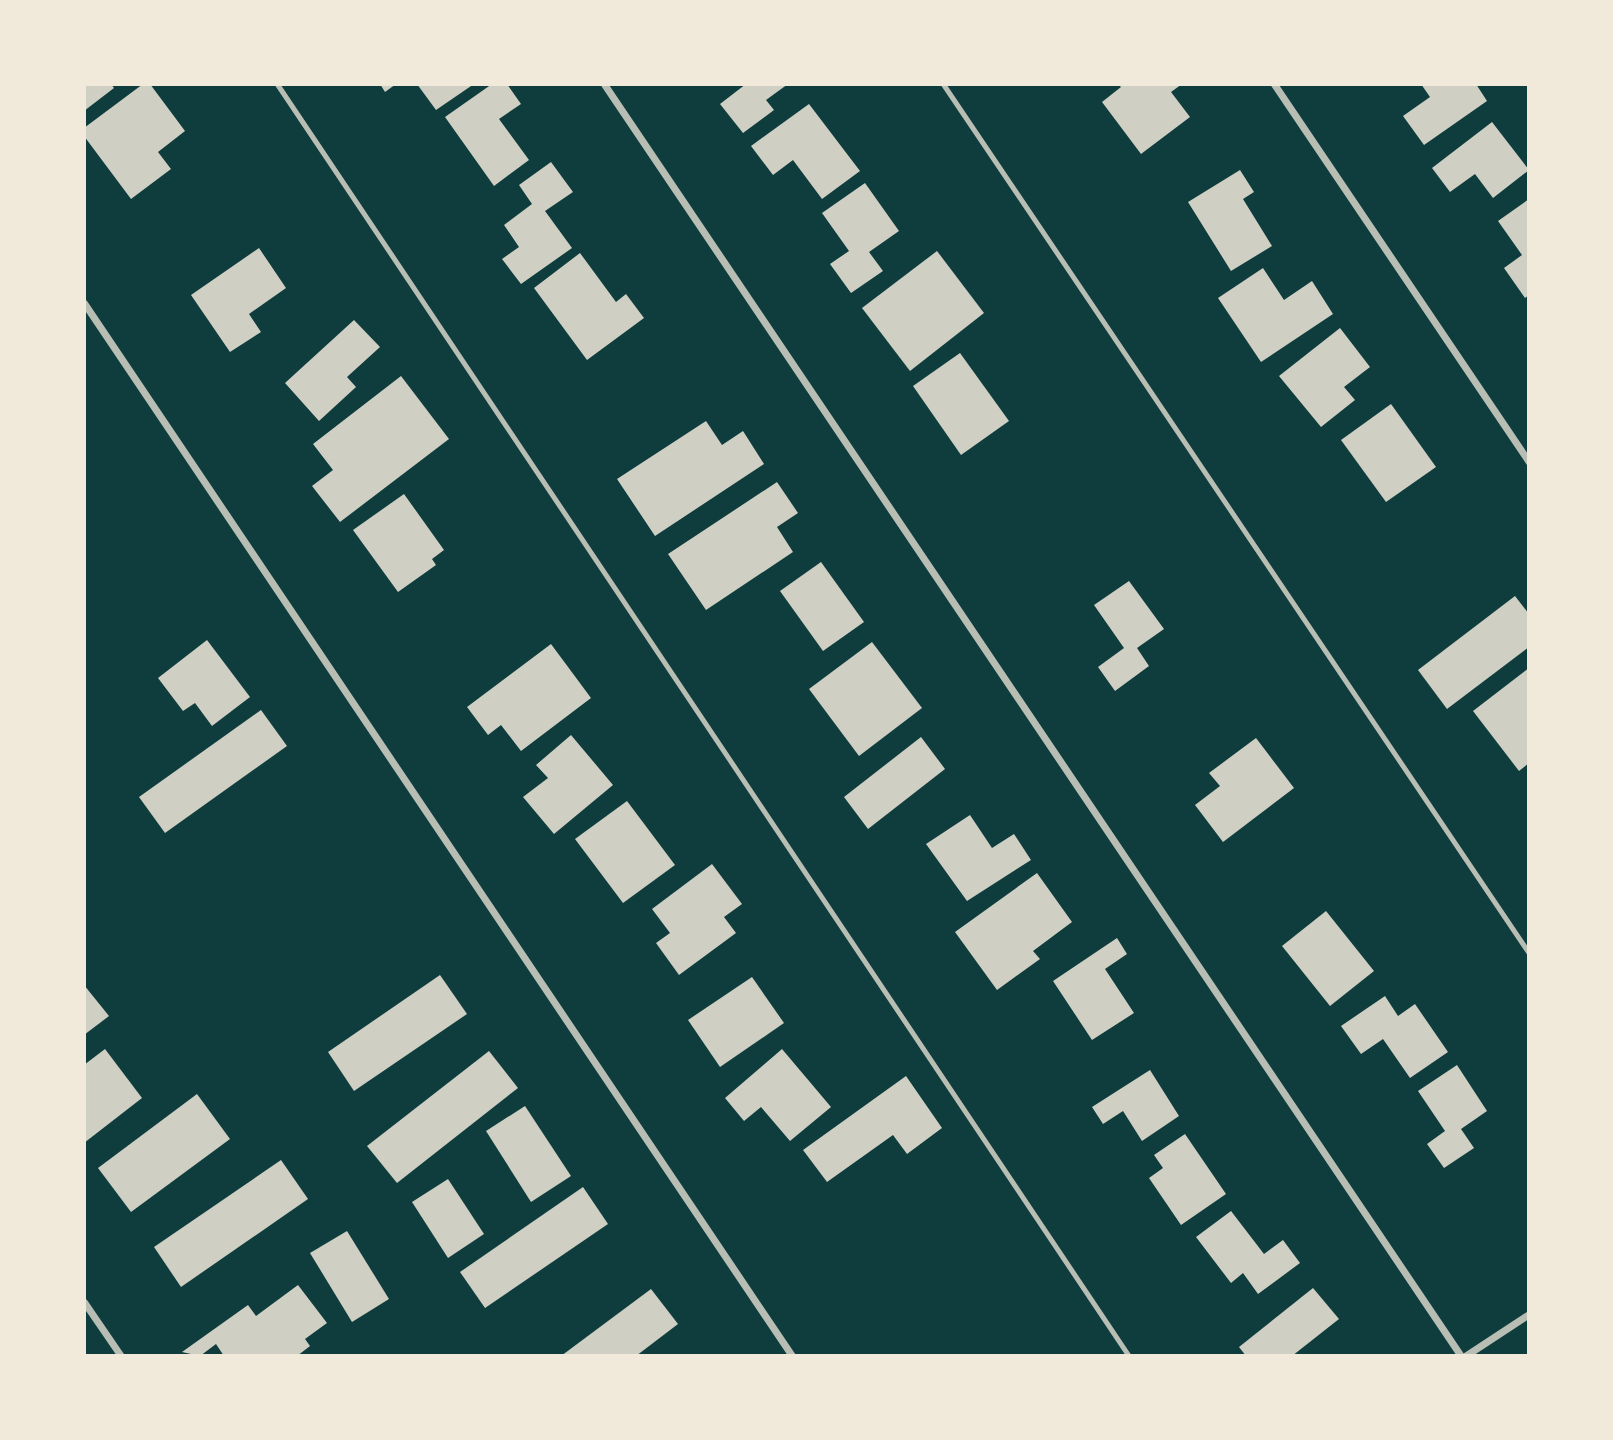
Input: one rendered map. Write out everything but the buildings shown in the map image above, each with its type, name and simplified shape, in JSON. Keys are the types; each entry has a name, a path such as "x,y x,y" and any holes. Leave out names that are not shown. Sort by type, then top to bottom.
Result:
{"street":[{"path":"604,84 1463,1356 1529,1314"},
{"path":"1274,84 1529,462"},
{"path":"84,303 792,1356"},
{"path":"84,1302 121,1356"}],"lane":[{"path":"277,84 1129,1356"},
{"path":"943,84 1529,953"}]}
